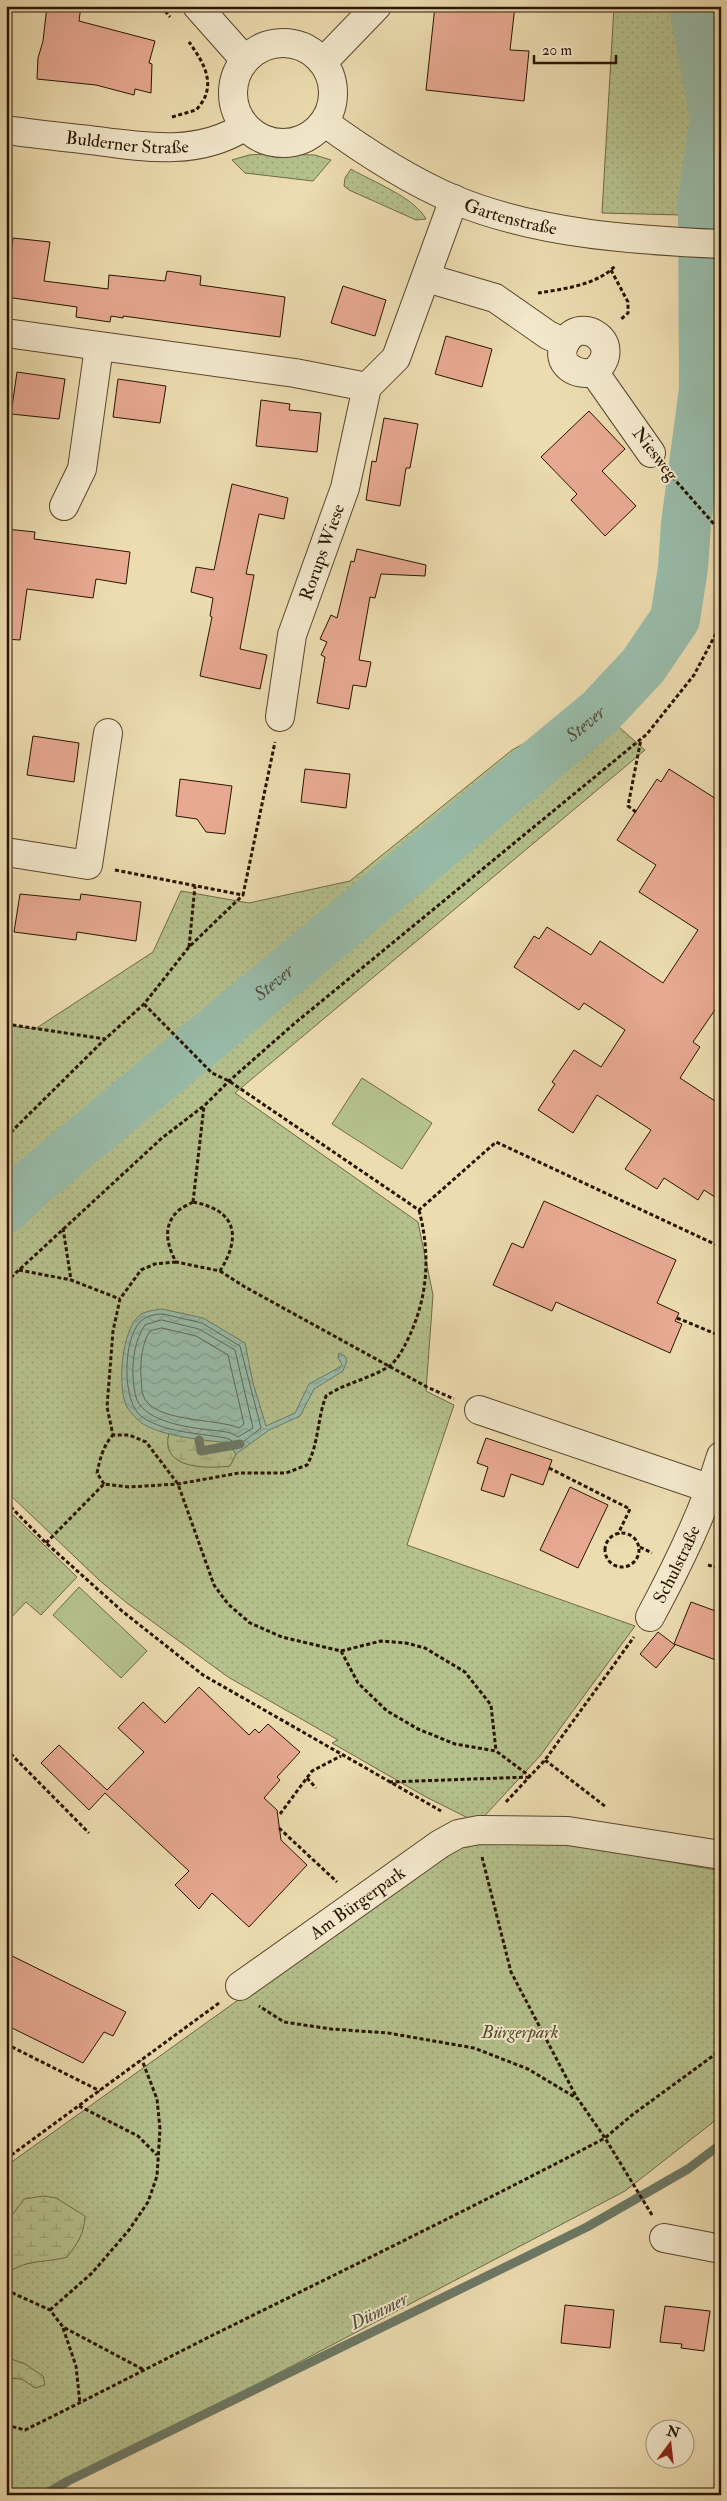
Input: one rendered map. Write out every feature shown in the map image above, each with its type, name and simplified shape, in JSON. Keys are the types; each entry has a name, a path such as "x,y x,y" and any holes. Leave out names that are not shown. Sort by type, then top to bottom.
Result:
{"street":[{"path":"197,6 245,60"},
{"path":"323,62 377,6"},
{"path":"286,43 302,46 323,62 331,77 332,102 324,122 312,134 300,141 286,143 260,138 245,126 239,118 234,103 233,88 237,73 245,60 256,50 271,44 286,43"},
{"name":"Gartenstraße","path":"324,122 374,157 454,199 499,215 570,231 675,242 721,244"},
{"name":"Bulderner Straße","path":"6,130 138,146 180,148 227,137 245,126"},
{"path":"6,334 295,373 367,387 396,358 427,278 454,199"},
{"path":"427,278 496,298 548,335 565,343"},
{"path":"586,330 595,333 602,339 606,348 606,357 602,366 594,372 585,374 575,372 567,366 563,357 565,343 567,338 576,332 586,330"},
{"path":"64,506 82,469 99,347"},
{"name":"Niesweg","path":"594,372 651,453"},
{"name":"Rorups Wiese","path":"280,717 292,635 345,488 367,387"},
{"path":"6,852 88,865 108,732"},
{"path":"479,1410 711,1489"},
{"name":"Schulstraße","path":"650,1617 681,1558 711,1489 721,1456"},
{"name":"Am Bürgerpark","path":"240,1986 440,1844 458,1834 479,1830 568,1831 721,1855"},
{"path":"660,2230 721,2249"}],"path":[{"path":"167,118 196,110 209,88 207,71 196,53"},
{"path":"496,298 570,288 611,270 618,260"},
{"path":"602,339 628,312 628,302 611,270"},
{"name":"Niesweg","path":"651,453 721,532"},
{"path":"6,1282 162,1138 204,1105 229,1080 295,1023 641,738 694,675 721,624"},
{"path":"6,1137 105,1039 144,1004 189,947 243,895 280,717"},
{"path":"636,812 628,806 641,738"},
{"path":"88,865 243,895"},
{"path":"189,947 195,886"},
{"path":"144,1004 212,1073 229,1080 419,1210 426,1238 425,1290 409,1337 389,1366 326,1396 320,1411 315,1451 307,1465 286,1473 240,1473 178,1484 129,1487 104,1484 97,1474 105,1443 113,1435 129,1435 146,1442 178,1484 214,1585 228,1604 250,1623 282,1637 342,1651 381,1641 406,1643 425,1648 465,1672 490,1705 496,1750"},
{"path":"6,1024 105,1039"},
{"path":"193,1202 204,1105"},
{"path":"419,1210 496,1142 721,1247"},
{"path":"176,1262 167,1246 168,1228 176,1213 193,1202 210,1205 224,1213 233,1228 232,1247 220,1271"},
{"path":"63,1228 71,1280"},
{"path":"113,1435 107,1407 113,1331 120,1299 141,1270 155,1264 176,1262 220,1271 245,1287 427,1387 479,1410"},
{"path":"18,1270 71,1280 120,1299"},
{"path":"677,1318 721,1336"},
{"path":"549,1468 630,1509 618,1534 610,1538 605,1550 612,1564 626,1567 634,1563 639,1556 640,1547 636,1539 629,1534 618,1534"},
{"path":"46,1543 104,1484"},
{"path":"6,1502 46,1543 122,1611 203,1675 389,1782 479,1830 486,1877 511,1972 578,2099 605,2138 660,2230"},
{"path":"389,1782 531,1777 650,1617"},
{"path":"342,1651 358,1683 386,1711 418,1729 455,1744 496,1750 531,1777"},
{"path":"6,1749 89,1833"},
{"path":"280,1814 312,1771 341,1755"},
{"path":"545,1760 609,1810"},
{"path":"306,1778 316,1788"},
{"path":"279,1828 359,1902"},
{"path":"6,2159 240,1986 262,2008 284,2022 331,2029 388,2033 474,2048 528,2069 578,2099"},
{"path":"6,2044 100,2091"},
{"path":"6,2425 25,2430 491,2198 605,2138 632,2115 721,2050"},
{"path":"50,2310 92,2273 129,2230 148,2202 158,2176 157,2155 160,2129 157,2099 142,2060"},
{"path":"79,2106 138,2136 157,2155"},
{"path":"6,2290 50,2310 63,2327 76,2366 80,2404"},
{"path":"63,2327 144,2370"}],"green space":[{"path":"614,6 721,6 721,216 602,213"},
{"path":"249,155 315,155 331,160 313,181 245,173 232,160"},
{"path":"351,169 403,197 420,211 426,219 416,220 349,190 344,186 345,178"},
{"path":"594,705 645,750 235,1093 418,1222 433,1295 426,1391 454,1405 407,1545 635,1626 540,1756 478,1823 426,1797 332,1743 338,1740 228,1677 127,1603 99,1580 6,1491 6,1025 35,1029 153,952 181,891 249,903 350,881 512,750"},
{"path":"362,1078 432,1123 402,1169 332,1124"},
{"path":"169,1433 228,1443 236,1454 230,1466 209,1467 187,1464 171,1454 168,1445"},
{"path":"6,1508 77,1577 41,1615 26,1602 6,1623"},
{"path":"79,1587 147,1651 121,1678 53,1615"},
{"name":"Bürgerpark","path":"462,1840 567,1843 721,1871 721,2116 625,2191 44,2495 6,2495 6,2166"},
{"path":"43,2196 56,2198 85,2216 80,2238 67,2257 19,2266 6,2275 6,2216 13,2214 24,2199"},
{"path":"6,2357 25,2364 43,2376 45,2385 35,2388 22,2379 6,2378"}],"water":[{"path":"162,1309 203,1318 245,1343 253,1383 266,1426 295,1413 309,1384 340,1367 342,1364 338,1358 339,1353 345,1356 347,1361 343,1371 314,1389 300,1416 269,1430 236,1454 228,1443 193,1439 153,1429 136,1418 127,1406 123,1393 122,1370 128,1334 140,1315"}],"building":[{"path":"47,6 81,6 79,21 155,41 149,63 152,64 151,93 135,89 134,95 96,85 37,79 38,58 43,41"},
{"path":"435,6 515,6 510,50 529,51 524,101 426,90"},
{"path":"13,238 50,242 44,281 108,289 109,275 165,281 167,271 201,276 200,285 285,297 280,337 123,316 123,318 111,316 110,322 76,317 77,307 6,297"},
{"path":"343,286 386,300 375,336 331,323"},
{"path":"446,336 492,349 482,387 435,374"},
{"path":"17,372 65,379 59,419 11,414"},
{"path":"118,379 166,386 160,423 113,417"},
{"path":"261,400 290,404 289,410 321,413 317,452 256,446"},
{"path":"589,411 625,449 602,471 636,506 605,536 571,500 577,494 541,457"},
{"path":"384,418 418,424 410,468 406,468 400,506 366,500 372,461 376,462"},
{"path":"232,484 288,498 284,519 259,514 246,574 254,575 240,649 267,655 260,689 200,676 212,617 210,616 213,598 191,592 196,567 214,570"},
{"path":"6,529 35,532 34,539 130,552 126,584 96,579 93,598 27,589 20,640 6,639"},
{"path":"357,549 426,565 425,576 381,574 375,598 370,597 359,660 371,662 366,687 353,685 349,709 317,703 325,657 321,655 327,642 320,639 331,615 337,618 351,561 354,562"},
{"path":"33,736 79,743 74,782 27,775"},
{"path":"305,769 350,774 346,808 301,802"},
{"path":"669,769 721,802 721,1001 693,1042 700,1047 680,1078 721,1105 721,1201 704,1190 698,1200 664,1178 657,1189 625,1169 651,1130 597,1095 573,1133 538,1110 555,1084 552,1082 574,1050 601,1067 625,1030 584,1003 579,1010 514,967 534,936 539,939 547,927 591,955 600,941 663,983 698,930 639,892 656,865 617,840 657,779 661,782"},
{"path":"180,779 232,786 225,834 206,832 197,819 176,816"},
{"path":"20,894 80,900 81,894 141,902 136,941 77,932 76,940 14,932"},
{"path":"544,1201 676,1260 657,1303 679,1313 675,1321 682,1324 670,1353 556,1302 552,1311 493,1285 512,1243 523,1248"},
{"path":"486,1438 552,1460 543,1485 511,1474 504,1497 481,1490 488,1467 477,1463"},
{"path":"570,1487 608,1505 578,1568 540,1550"},
{"path":"691,1602 721,1613 721,1662 674,1644"},
{"path":"658,1632 675,1645 656,1668 640,1654"},
{"path":"199,1687 249,1735 255,1729 259,1733 268,1724 300,1752 277,1777 280,1780 264,1798 277,1810 281,1840 307,1865 249,1927 212,1893 199,1909 175,1885 189,1871 105,1793 89,1810 41,1763 59,1745 107,1790 144,1752 118,1728 143,1702 165,1723"},
{"path":"6,1953 126,2012 113,2036 104,2032 83,2063 6,2025"},
{"path":"565,2305 614,2310 610,2348 561,2343"},
{"path":"665,2306 710,2311 704,2351 681,2348 682,2344 660,2342"}],"waterway":[{"name":"Stever","path":"6,1208 32,1183 600,712 643,666 675,619 683,568 686,524 704,390 703,201 715,117 694,6"},
{"path":"199,1440 201,1451 240,1444"},
{"name":"Dümmer","path":"44,2495 68,2481 587,2227 688,2169 721,2144"}]}
